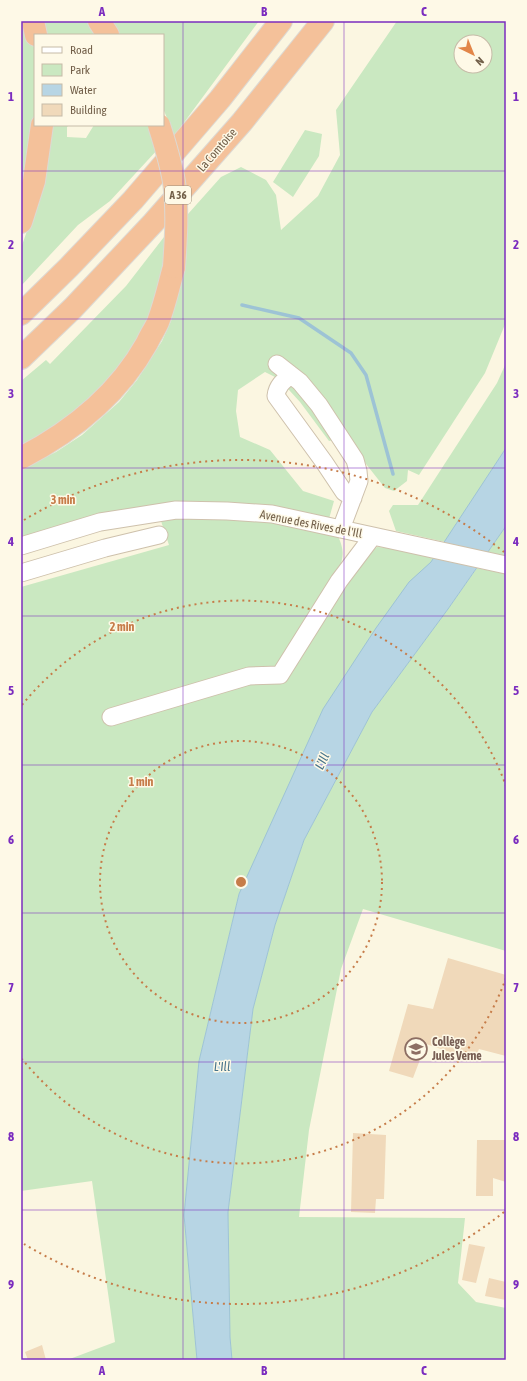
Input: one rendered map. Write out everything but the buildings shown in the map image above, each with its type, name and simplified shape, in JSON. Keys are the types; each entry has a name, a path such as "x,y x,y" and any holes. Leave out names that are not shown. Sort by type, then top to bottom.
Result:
{"highway":[{"path":"33,21 36,34"},
{"path":"99,21 107,34"},
{"name":"A 36","path":"21,314 69,267 133,200 220,99 281,21"},
{"name":"La Comtoise","path":"21,358 73,308 153,223 242,122 323,21"},
{"path":"21,458 41,448 86,417 102,402 118,386 138,358 158,323 165,304 174,267 177,220 174,183 167,150 159,126"},
{"path":"21,222 34,181 41,133"}],"street":[{"path":"277,364 300,382 319,405 354,460 358,471 359,481 341,529"},
{"path":"291,375 277,388 276,396 344,492 353,498"},
{"name":"Avenue des Rives de l'Ill","path":"21,546 100,522 176,510 227,511 272,514 506,565"},
{"path":"100,522 105,548"},
{"path":"21,573 105,548 159,535"},
{"path":"110,717 249,676 280,675 340,581 373,536"}],"green space":[{"path":"21,21 259,21 174,136 164,111 164,34 34,34 34,126 68,126 67,137 86,138 93,126 151,126 159,148 110,201 78,225 21,286 21,248 33,214 21,199"},
{"path":"397,21 506,21 506,322 485,373 419,475 408,470 407,481 394,491 385,488 366,464 357,447 347,437 329,441 300,402 279,379 265,372 238,390 236,411 240,437 270,450 303,491 334,501 325,533 338,536 340,541 343,553 339,570 362,560 377,547 392,548 435,558 239,894 199,1061 184,1215 197,1360 67,1360 115,1342 92,1181 21,1191 21,587 169,545 156,506 101,515 21,538 21,469 56,452 82,435 119,402 137,380 162,341 171,321 186,262 188,214 221,177 241,167 266,180 276,195 281,230 318,196 340,155 336,110"},
{"path":"305,130 322,134 319,156 293,197 273,182"},
{"path":"171,228 168,263 146,329 97,398 21,450 21,381 46,360 50,364 126,286"},
{"path":"506,363 506,448 445,542 396,531 389,511 393,505 418,505 497,383"},
{"path":"506,526 506,556 488,552"},
{"path":"477,568 506,574 506,951 363,909 341,969 309,1130 299,1217 465,1218 458,1283 476,1302 506,1308 506,1360 232,1360 230,1337 228,1212 253,1009 275,925 304,840 372,712"}],"water":[{"name":"L'Ill","path":"506,448 506,526 448,609 372,712 304,840 275,925 253,1009 228,1212 230,1337 232,1360 197,1360 184,1215 199,1061 239,894 323,709 376,628 409,582 431,562"}],"waterway":[{"path":"242,305 299,318 351,353 366,375 393,474"}],"place":[{"name":"Collège Jules Verne","path":"416,1049"}]}
